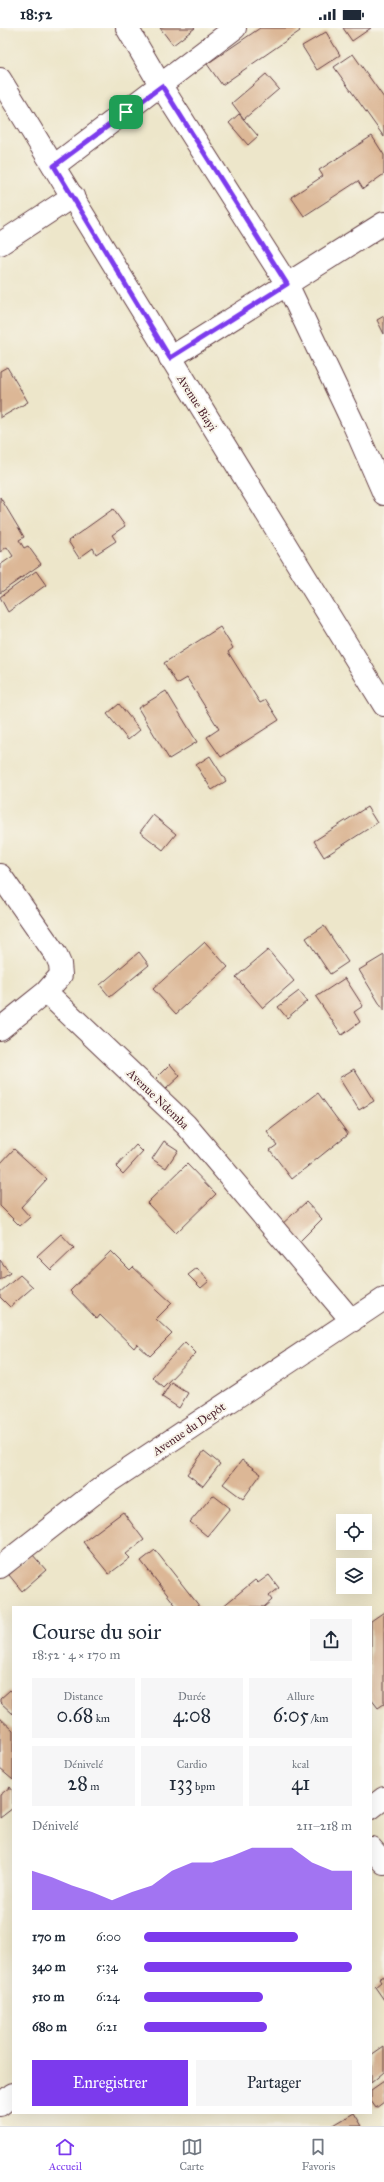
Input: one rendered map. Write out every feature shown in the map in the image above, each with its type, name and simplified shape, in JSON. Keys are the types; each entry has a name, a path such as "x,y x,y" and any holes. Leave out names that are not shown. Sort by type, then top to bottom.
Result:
{"street":[{"path":"127,28 287,284 353,423 384,494"},
{"path":"54,166 162,86 235,28"},
{"name":"Avenue Biayi","path":"0,79 384,705"},
{"path":"0,244 72,196"},
{"path":"170,358 384,223"},
{"path":"0,875 60,964 61,975 46,992 0,1028"},
{"name":"Avenue Ndemba","path":"46,992 186,1125 352,1321"},
{"name":"Avenue du Depôt","path":"0,1567 110,1481 384,1299"},
{"path":"372,1807 384,1798"},
{"path":"372,1849 384,1863"},
{"path":"0,2105 12,2095"}],"building":[{"path":"160,28 195,28 173,45"},
{"path":"260,28 298,28 300,31 222,85 207,64"},
{"path":"343,28 371,28 352,41"},
{"path":"326,32 340,55 317,70 302,46"},
{"path":"353,54 384,98 384,137 334,67"},
{"path":"266,74 279,89 244,119 232,103"},
{"path":"239,114 258,136 248,145 229,123"},
{"path":"372,136 384,155 384,174 363,189 358,181 304,216 291,197 323,176 319,170"},
{"path":"384,316 384,334 377,320"},
{"path":"7,367 28,402 0,418 0,371"},
{"path":"0,497 24,537 19,540 24,548 28,546 41,564 0,593 0,565 13,556 7,547 0,552"},
{"path":"113,509 125,526 112,535 116,541 96,554 93,548 79,558 68,541"},
{"path":"36,571 46,585 8,612 0,597"},
{"path":"220,627 233,648 228,652 260,703 266,700 279,720 221,757 207,737 219,729 187,678 177,684 164,663"},
{"path":"166,691 197,742 169,759 138,708"},
{"path":"119,704 140,730 128,740 107,714"},
{"path":"210,756 226,781 212,790 196,765"},
{"path":"367,807 377,823 324,857 314,841"},
{"path":"153,815 176,834 163,850 140,832"},
{"path":"324,926 348,962 330,974 306,938"},
{"path":"205,942 228,967 176,1014 153,989"},
{"path":"268,950 294,981 263,1008 236,977"},
{"path":"139,952 149,965 110,997 100,985"},
{"path":"384,955 384,1011 359,970"},
{"path":"345,978 363,1006 354,1012 360,1022 342,1035 316,997"},
{"path":"299,991 307,1001 287,1018 278,1007"},
{"path":"170,1064 180,1076 166,1089 156,1078"},
{"path":"354,1069 374,1101 359,1110 339,1078"},
{"path":"318,1093 348,1134 292,1179 270,1150 277,1145 267,1132"},
{"path":"164,1141 178,1150 166,1168 152,1159"},
{"path":"136,1145 143,1152 123,1174 116,1167"},
{"path":"14,1149 47,1179 21,1207 30,1217 20,1226 0,1206 0,1164"},
{"path":"187,1164 216,1194 176,1233 147,1203"},
{"path":"306,1202 322,1219 297,1244 280,1226"},
{"path":"61,1234 74,1248 51,1270 37,1256"},
{"path":"111,1251 130,1270 133,1267 172,1303 156,1319 172,1334 150,1356 137,1344 134,1348 100,1315 97,1319 70,1291"},
{"path":"0,1260 10,1273 0,1280"},
{"path":"197,1268 209,1281 201,1288 188,1275"},
{"path":"20,1275 33,1287 10,1307 0,1297 0,1292"},
{"path":"185,1342 196,1353 163,1387 152,1377"},
{"path":"171,1382 188,1393 179,1408 162,1397"},
{"path":"204,1451 220,1464 203,1486 187,1474"},
{"path":"242,1460 261,1474 243,1499 223,1484"},
{"path":"213,1495 230,1508 207,1536 190,1522"},
{"path":"123,1512 144,1540 126,1554 130,1558 109,1574 83,1542"},
{"path":"155,1550 199,1606 176,1606 141,1561"},
{"path":"32,1554 46,1570 22,1591 9,1575"},
{"path":"269,1575 279,1588 269,1596 272,1600 265,1606 223,1606 255,1580 258,1583"},
{"path":"384,1612 384,1704 378,1708 372,1700 372,1620"},
{"path":"10,1690 12,1692 12,1713 0,1702 0,1699"},
{"path":"0,1718 12,1729 12,1779 0,1769"},
{"path":"10,1787 12,1790 12,1809 0,1818 0,1795"},
{"path":"384,1976 384,2000 375,1987 381,1982 379,1979"},
{"path":"384,2046 384,2072 372,2082 372,2054"},
{"path":"384,2081 384,2102 376,2108 372,2102 372,2089"},
{"path":"355,2114 362,2126 332,2126"}],"route":[{"path":"162,86 287,284 170,358 54,166 126,112 162,86"}]}
